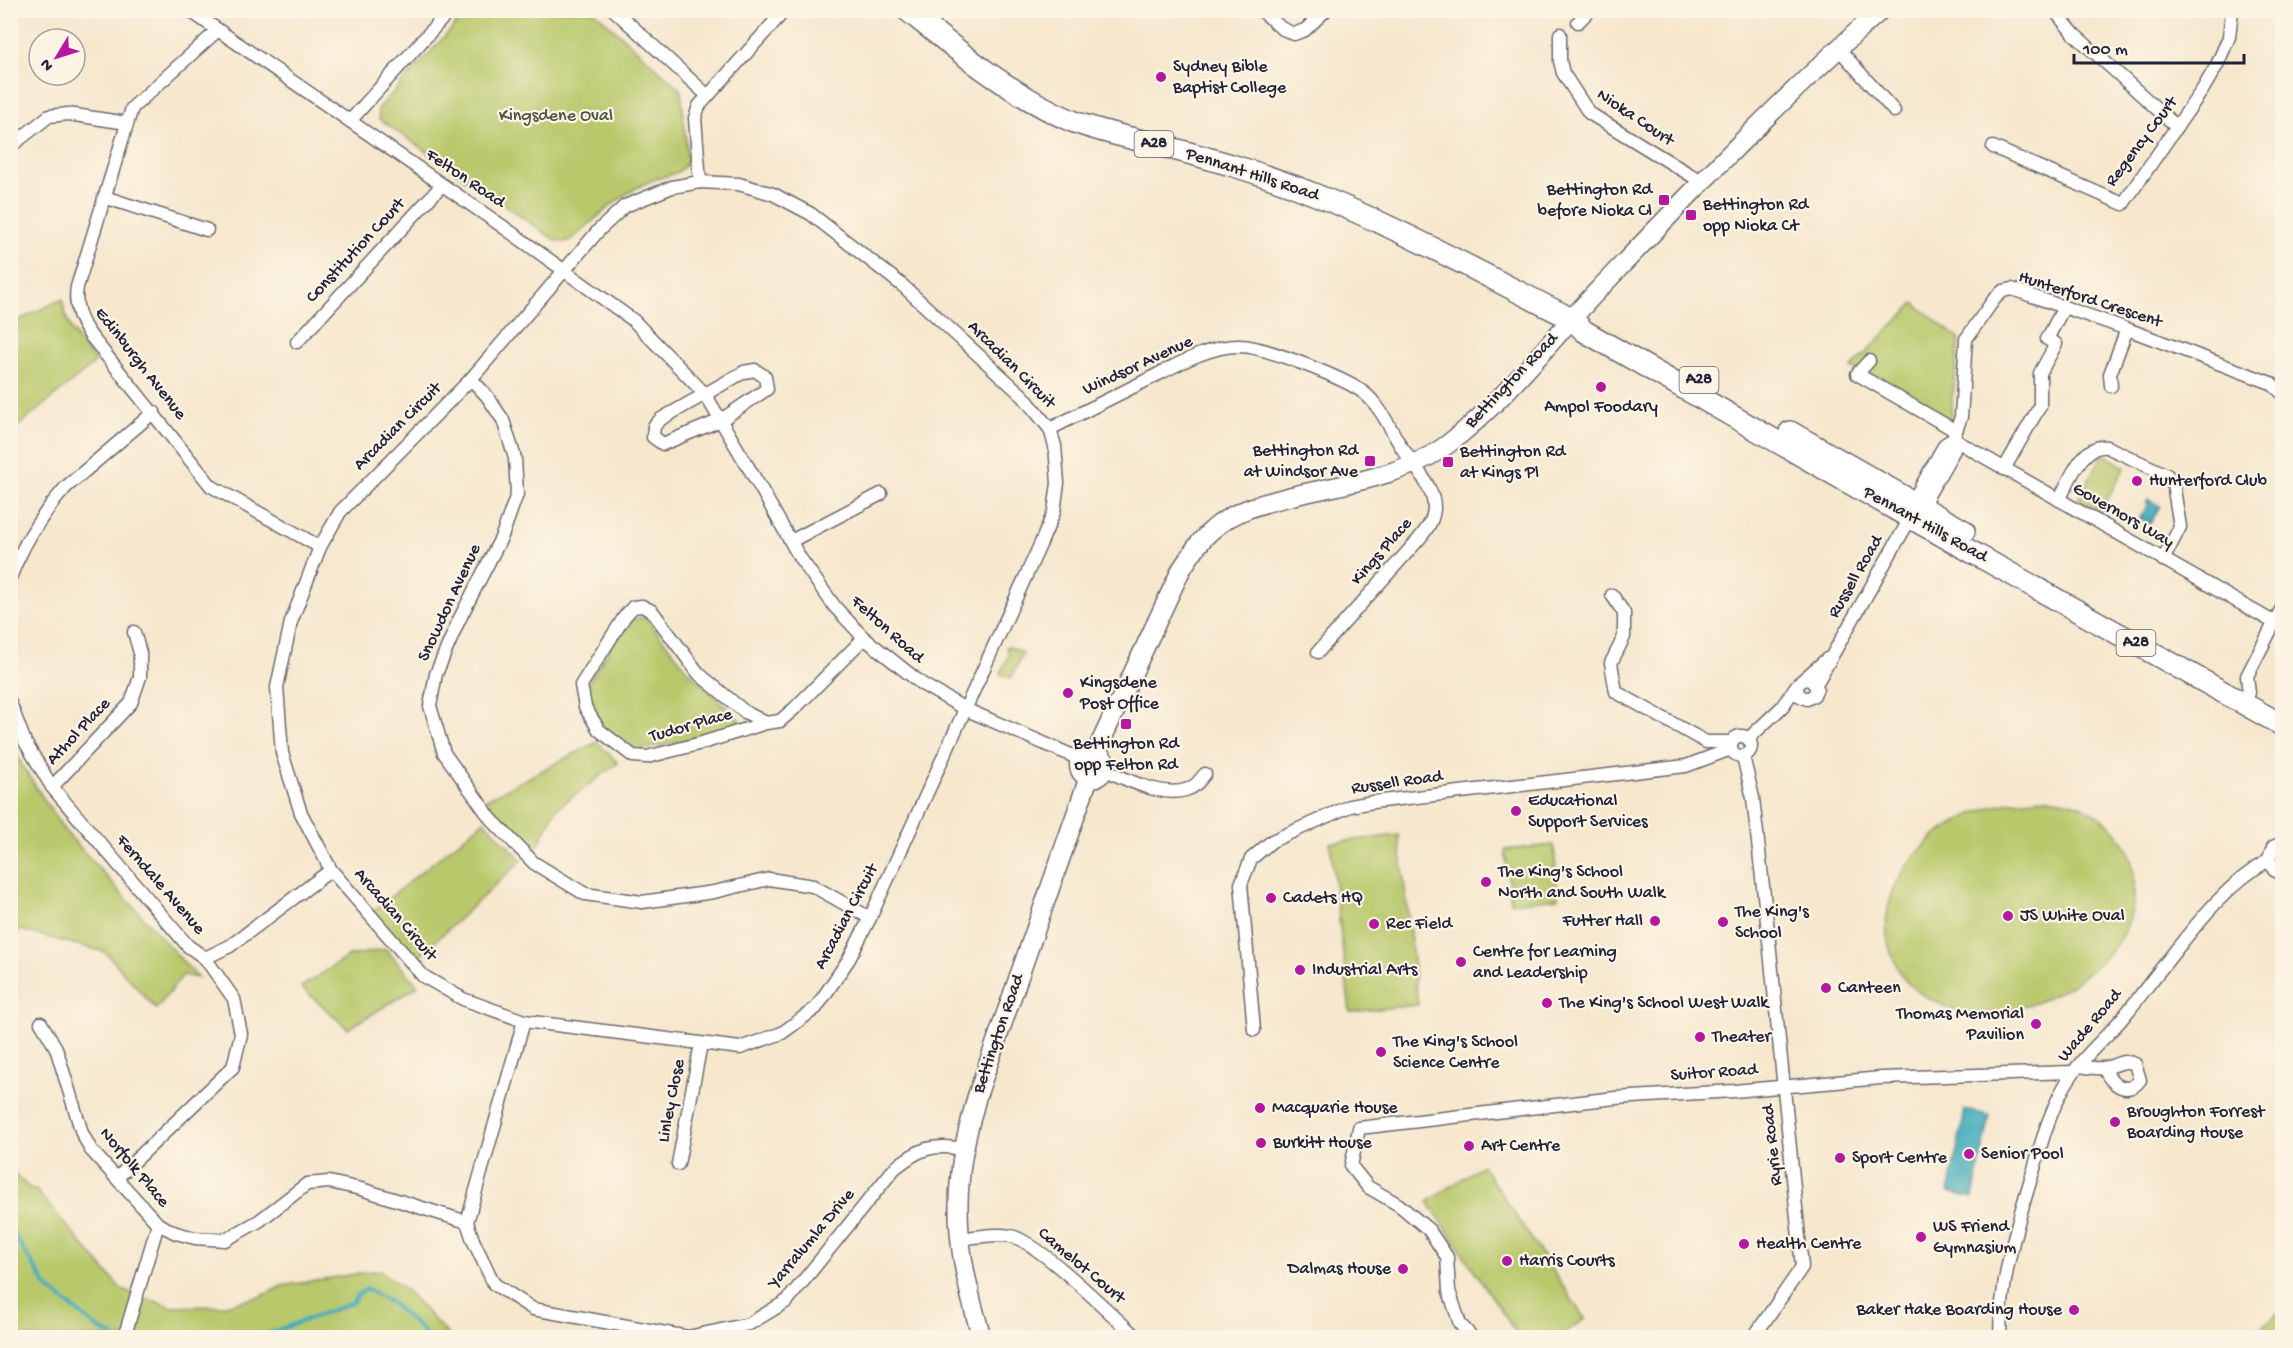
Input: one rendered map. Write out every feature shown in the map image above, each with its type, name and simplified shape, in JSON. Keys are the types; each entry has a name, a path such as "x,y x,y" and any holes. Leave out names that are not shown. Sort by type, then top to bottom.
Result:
{"highway":[{"name":"Pennant Hills Road","path":"907,10 982,68 1041,106 1093,128 1250,171 1311,193 1403,233 1572,318 1584,331 2067,592 2248,685 2283,712"},
{"name":"Pennant Hills Road","path":"1915,508 2283,725"}],"main road":[{"name":"Bettington Road","path":"982,1338 970,1299 960,1239 959,1179 963,1149 977,1096 1092,764 1181,570 1196,547 1212,529 1233,516 1262,503 1416,464 1447,445 1499,399 1572,318 1775,107 1881,10"}],"street":[{"name":"Felton Road","path":"189,10 633,320 705,394 800,558 835,607 864,638 922,684 965,709 1158,790 1175,792 1194,786 1205,774"},
{"path":"350,121 450,10"},
{"path":"614,10 707,95"},
{"path":"700,182 695,118 699,106 785,10"},
{"path":"1260,10 1281,28 1294,33 1305,30 1326,10"},
{"path":"1578,22 1590,10"},
{"path":"2054,10 2074,34 2177,127"},
{"name":"Regency Court","path":"1993,147 2123,204 2217,65 2229,37 2232,10"},
{"name":"Edinburgh Avenue","path":"218,30 132,108 77,287 75,296 78,315 90,335 211,486 320,547"},
{"name":"Nioka Court","path":"1560,34 1560,62 1563,73 1589,113 1702,182"},
{"path":"1838,48 1894,111"},
{"path":"10,147 49,116 68,114 127,123"},
{"name":"Arcadian Circuit","path":"700,182 739,184 773,194 811,214 902,285 1023,396 1050,429 1055,446 1058,483 1054,512 870,918 849,959 816,1008 782,1033 740,1048 524,1021 463,999 423,976 332,870 301,813 282,753 276,687 291,622 320,547 340,512 471,379 563,269 625,206 672,187 700,182"},
{"name":"Constitution Court","path":"297,342 442,185"},
{"path":"104,197 207,230"},
{"name":"Hunterford Crescent","path":"1915,508 1945,444 1954,435 1961,417 1966,339 1995,298 2003,291 2012,289 2127,329 2271,383 2283,393"},
{"path":"2004,469 2040,406 2040,373 2056,344 2047,339 2064,307"},
{"path":"2111,386 2110,374 2127,329"},
{"name":"Windsor Avenue","path":"1050,429 1188,360 1220,349 1239,346 1262,348 1347,383 1363,392 1381,412 1403,450 1416,464"},
{"name":"Governors Way","path":"1869,361 1857,374 2004,469 2275,623"},
{"path":"754,370 765,377 767,389 721,420 663,444 653,437 654,426 661,419 744,372 754,370"},
{"name":"Snowdon Avenue","path":"471,379 487,396 503,420 516,458 517,494 502,536 459,620 436,674 430,705 444,753 491,819 534,863 585,894 642,903 714,892 769,879 813,886 870,918"},
{"path":"10,579 28,538 53,501 66,487 154,412"},
{"path":"2059,501 2086,454 2097,446 2107,447 2167,475 2175,487 2180,527 2163,560"},
{"name":"Kings Place","path":"1318,652 1431,523 1434,506 1432,497 1416,464"},
{"path":"791,541 881,494"},
{"name":"Russell Road","path":"1748,739 1805,686 1820,664 1833,655 1915,508"},
{"path":"1612,595 1624,613 1624,637 1611,663 1616,692 1706,742 1731,745"},
{"name":"Tudor Place","path":"766,723 746,712 699,674 652,611 642,606 633,607 625,616 581,685 585,707 599,730 633,756 647,757 780,721 864,638"},
{"path":"2248,685 2283,608"},
{"name":"Athol Place","path":"52,788 131,703 140,677 140,653 134,632"},
{"name":"Ferndale Avenue","path":"10,704 25,742 52,788 188,946 205,957 230,946 332,870"},
{"path":"1739,736 1748,739 1751,748 1743,756 1735,754 1731,745 1739,736"},
{"name":"Russell Road","path":"1254,1030 1241,884 1251,859 1272,841 1350,806 1686,766 1731,745"},
{"name":"Ryrie Road","path":"1743,756 1753,798 1785,1086 1802,1267 1753,1338"},
{"name":"Wade Road","path":"2000,1338 2001,1312 2009,1256 2054,1109 2076,1069 2121,1019 2190,933 2245,875 2269,860 2273,847 2283,843"},
{"path":"2269,860 2271,867 2280,873"},
{"path":"2245,875 2280,873"},
{"path":"117,1178 233,1067 242,1034 234,999 205,957"},
{"path":"467,1222 524,1021"},
{"name":"Norfolk Place","path":"41,1023 56,1048 82,1133 91,1150 158,1224 176,1233 195,1238 225,1240 259,1221 307,1184 329,1182 361,1189 467,1222"},
{"name":"Linley Close","path":"678,1164 700,1044"},
{"name":"Suitor Road","path":"1473,1338 1460,1324 1449,1291 1447,1257 1429,1230 1399,1205 1368,1187 1351,1166 1359,1128 1616,1098 1881,1078 2104,1068"},
{"name":"Yarralumla Drive","path":"467,1222 494,1284 533,1309 688,1336 749,1324 787,1301 894,1169 914,1153 925,1149 945,1146 963,1149"},
{"path":"124,1338 158,1224"},
{"name":"Camelot Court","path":"960,1239 1010,1236 1022,1239 1056,1265 1137,1338"}],"green space":[{"name":"Kingsdene Oval","path":"468,11 594,11 681,90 688,161 676,173 653,180 629,192 570,241 555,240 379,119 378,109"},
{"path":"62,299 74,334 96,362 11,432 11,324"},
{"path":"1914,303 1959,339 1950,422 1851,368"},
{"path":"2103,454 2125,467 2100,512 2078,499"},
{"path":"645,617 691,674 747,727 635,751 604,729 590,706 588,683 627,621"},
{"path":"1006,647 1023,653 1011,678 1000,674 1009,655"},
{"path":"10,742 23,767 64,830 198,978 183,975 156,1009 105,952 20,930 11,939"},
{"path":"597,742 618,763 556,809 533,856 483,801"},
{"name":"JS White Oval","path":"2049,798 2076,804 2092,811 2111,826 2125,846 2133,869 2134,900 2125,930 2111,950 2093,969 2070,986 2018,1009 1991,1013 1965,1012 1942,1005 1920,993 1901,974 1887,939 1887,918 1891,897 1900,878 1927,844 1962,819 2004,803"},
{"path":"484,821 522,860 412,963 372,912"},
{"name":"Rec Field","path":"1399,835 1418,1005 1350,1012 1330,843"},
{"path":"1554,845 1558,898 1511,903 1505,850"},
{"path":"386,949 418,986 348,1029 301,987 349,956"},
{"path":"10,1161 16,1176 32,1190 35,1189 122,1290 172,1307 221,1306 262,1296 282,1286 380,1270 409,1293 450,1337 11,1337"},
{"name":"Harris Courts","path":"1482,1165 1585,1319 1558,1337 1519,1337 1428,1202"},
{"path":"2282,1308 2282,1337 2252,1337"}],"water":[{"path":"2148,499 2160,506 2150,524 2140,518 2149,503 2146,502"},
{"name":"Senior Pool","path":"1965,1110 1990,1115 1973,1198 1948,1192"}],"waterway":[{"path":"10,1228 47,1287 99,1329 114,1336"},
{"path":"256,1338 352,1303 358,1294 367,1289 393,1304 430,1338"}],"place":[{"name":"Sydney Bible Baptist College","path":"1161,77"},
{"name":"Bettington Rd before Nioka Cl","path":"1664,200"},
{"name":"Bettington Rd opp Nioka Ct","path":"1691,215"},
{"name":"Ampol Foodary","path":"1601,387"},
{"name":"Bettington Rd at Windsor Ave","path":"1370,461"},
{"name":"Bettington Rd at Kings Pl","path":"1448,462"},
{"name":"Hunterford Club","path":"2137,481"},
{"name":"Kingsdene Post Office","path":"1068,693"},
{"name":"Bettington Rd opp Felton Rd","path":"1126,724"},
{"name":"Educational Support Services","path":"1516,811"},
{"name":"The King's School North and South Walk","path":"1486,882"},
{"name":"Cadets HQ","path":"1271,898"},
{"name":"JS White Oval","path":"2008,916"},
{"name":"Futter Hall","path":"1655,921"},
{"name":"The King's School","path":"1723,922"},
{"name":"Rec Field","path":"1374,924"},
{"name":"Centre for Learning and Leadership","path":"1461,962"},
{"name":"Industrial Arts","path":"1300,970"},
{"name":"Canteen","path":"1826,988"},
{"name":"The King's School West Walk","path":"1547,1003"},
{"name":"Thomas Memorial Pavilion","path":"2036,1024"},
{"name":"Theater","path":"1700,1037"},
{"name":"The King's School Science Centre","path":"1381,1052"},
{"name":"Macquarie House","path":"1260,1108"},
{"name":"Broughton Forrest Boarding House","path":"2115,1122"},
{"name":"Burkitt House","path":"1261,1143"},
{"name":"Art Centre","path":"1469,1146"},
{"name":"Senior Pool","path":"1969,1154"},
{"name":"Sport Centre","path":"1840,1158"},
{"name":"WS Friend Gymnasium","path":"1921,1237"},
{"name":"Health Centre","path":"1744,1244"},
{"name":"Harris Courts","path":"1507,1261"},
{"name":"Dalmas House","path":"1403,1269"},
{"name":"Baker Hake Boarding House","path":"2074,1310"}]}
